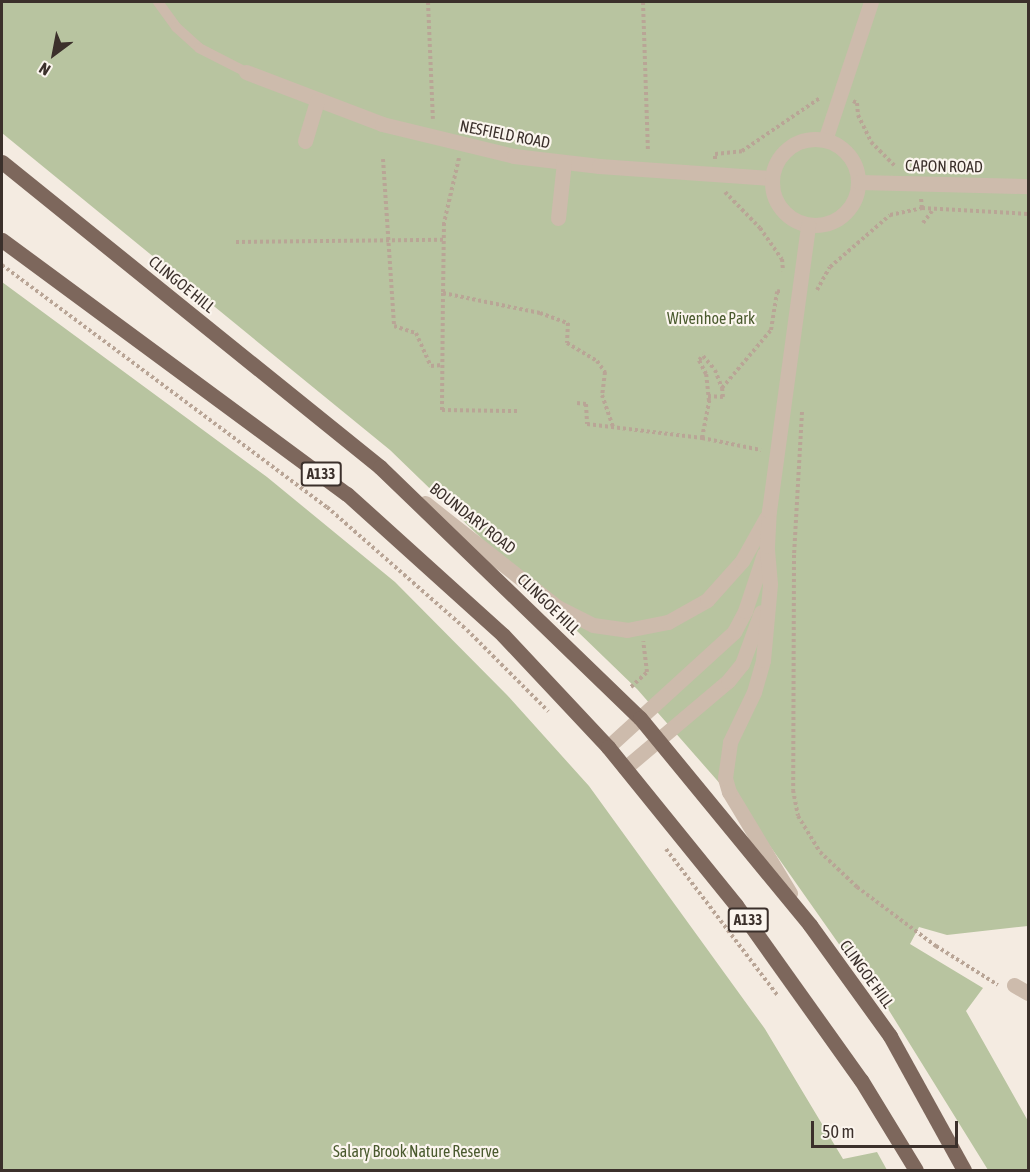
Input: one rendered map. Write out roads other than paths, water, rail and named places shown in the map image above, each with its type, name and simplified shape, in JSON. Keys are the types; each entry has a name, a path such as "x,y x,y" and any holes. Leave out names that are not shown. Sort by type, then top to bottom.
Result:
{"main road":[{"name":"CLINGOE HILL","path":"2,162 380,467 640,718 810,925 890,1036 964,1170"},
{"name":"A133","path":"2,240 347,494 503,635 608,747 736,905 806,1000 916,1170"}],"street":[{"path":"826,137 842,97 871,2"},
{"name":"NESFIELD ROAD","path":"246,72 382,124 464,145 564,162 769,178"},
{"path":"305,141 317,101"},
{"path":"826,137 851,156 860,182 848,209 831,222 808,225 791,219 781,209 772,195 769,178 790,147 826,137"},
{"path":"558,218 564,162"},
{"name":"CAPON ROAD","path":"860,182 1029,186"},
{"name":"BOUNDARY ROAD","path":"808,225 769,511 766,546 770,584 763,660 754,692 730,742 724,778 753,833 810,925"},
{"name":"BOUNDARY ROAD","path":"380,467 557,607 593,625 642,630 690,612 707,600 742,561 769,511"},
{"name":"BOUNDARY ROAD","path":"608,747 734,632 746,611 766,546"},
{"name":"BOUNDARY ROAD","path":"625,768 742,664 770,584"},
{"path":"1014,985 1029,993"}],"lane":[{"path":"158,2 176,27 199,48 246,72"}],"park label":[{"name":"Wivenhoe Park","path":"711,318"},
{"name":"Salary Brook Nature Reserve","path":"416,1151"}]}
